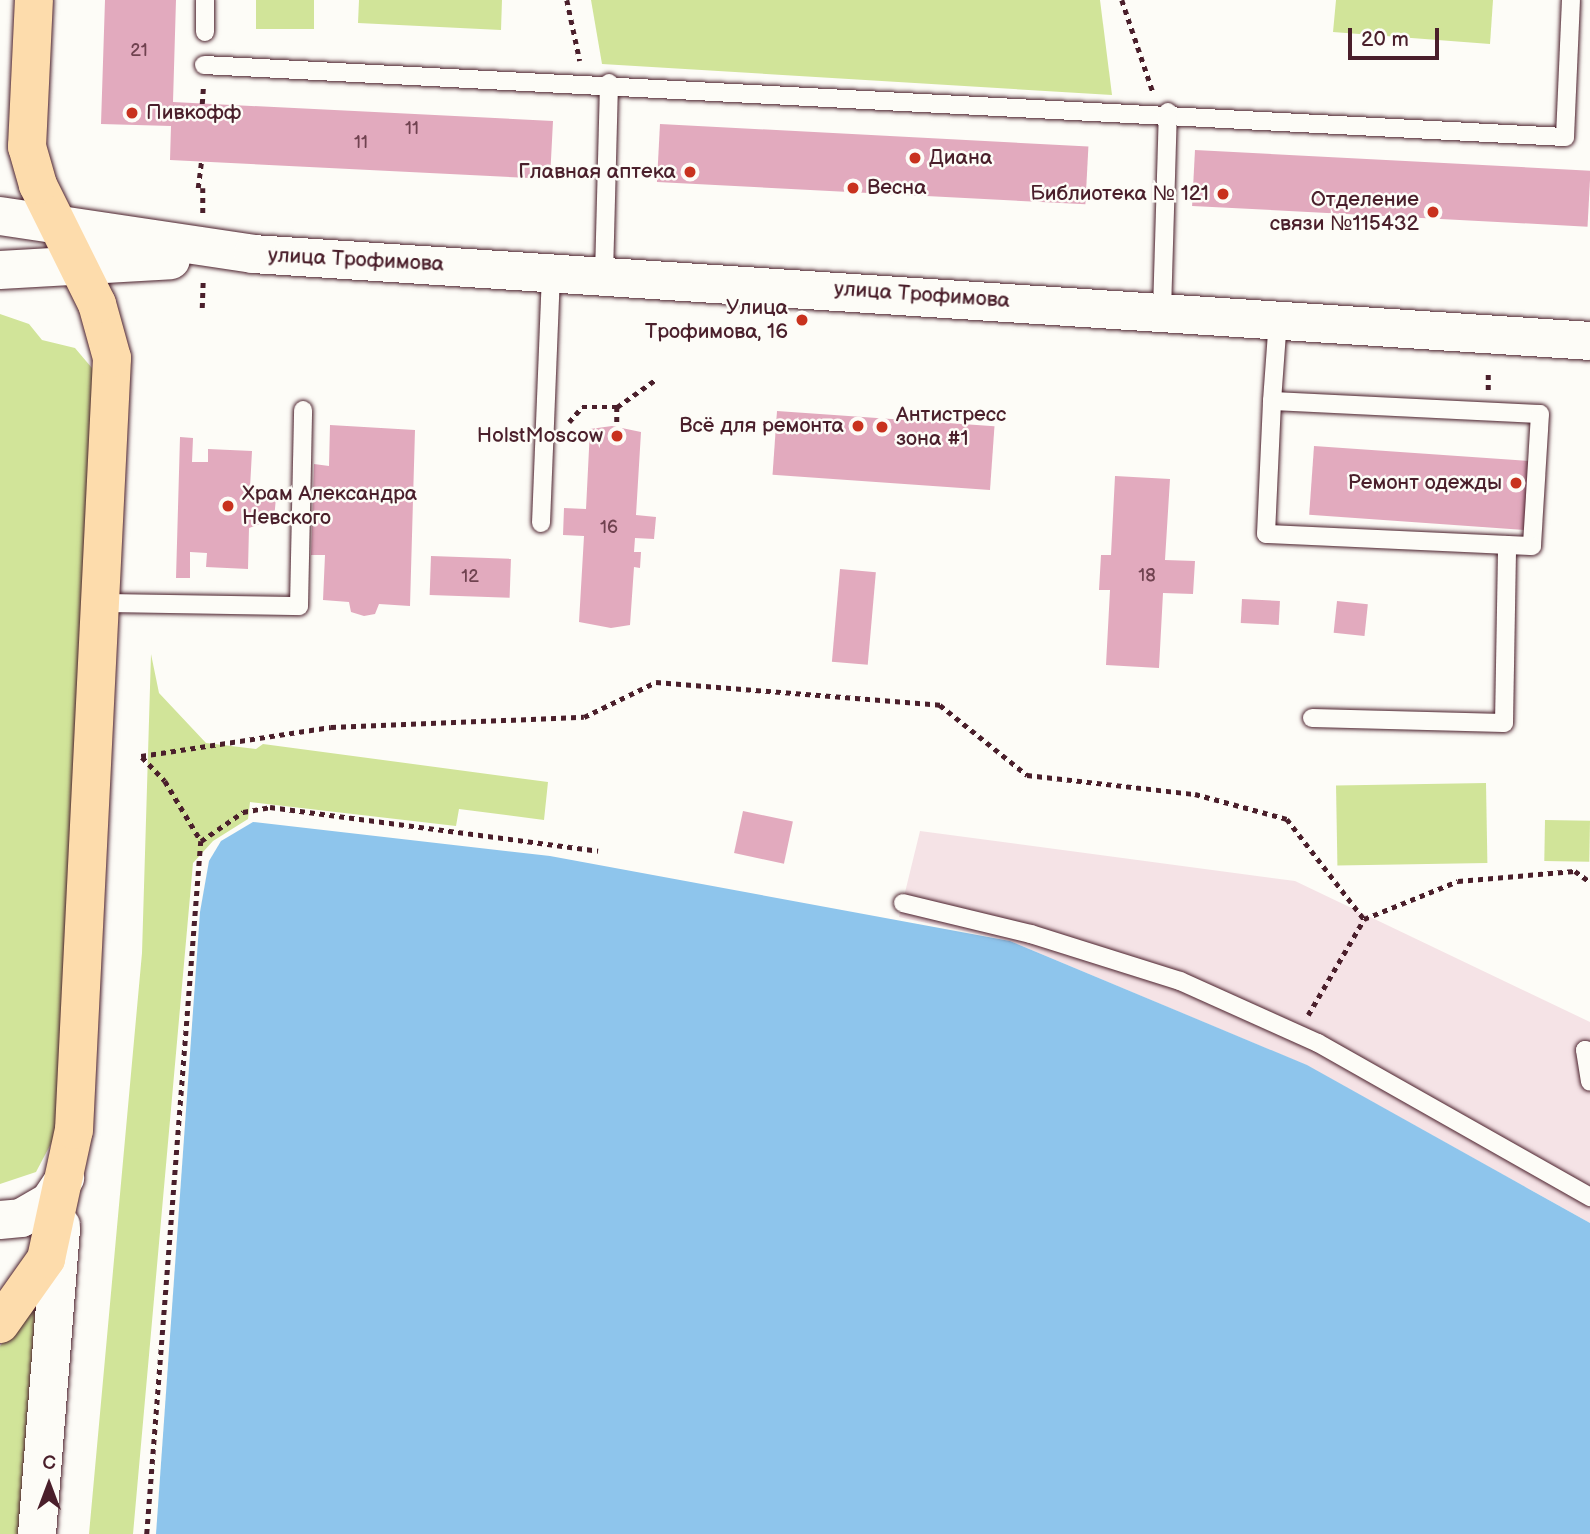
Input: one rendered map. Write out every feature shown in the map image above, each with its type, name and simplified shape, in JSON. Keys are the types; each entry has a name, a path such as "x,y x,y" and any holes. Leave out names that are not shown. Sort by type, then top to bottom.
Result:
{"main road":[{"path":"0,1324 46,1259 74,1130 112,358 78,265 38,185 27,147 34,0"},
{"name":"улица Трофимова","path":"4,216 253,254 551,271 1590,341"},
{"name":"улица Трофимова","path":"1,270 253,254"},
{"path":"0,1220 22,1218 49,1202 65,1178"},
{"path":"37,1534 65,1178"}],"lane":[{"path":"205,0 205,32"},
{"path":"204,65 609,83 1565,136 1572,0"},
{"path":"604,275 609,83"},
{"path":"1162,311 1168,113"},
{"path":"541,523 551,271"},
{"path":"1272,401 1540,414 1532,546 1266,534 1272,401 1278,319"},
{"path":"101,603 299,606 303,410"},
{"path":"1312,718 1504,723 1507,545"},
{"path":"903,903 1031,934 1180,981 1297,1034 1590,1197"},
{"path":"1590,1051 1585,1050 1590,1082"}],"path":[{"path":"198,188 201,162"},
{"path":"545,430 561,432 582,407 617,407 655,380"},
{"path":"617,407 617,427"},
{"path":"147,1534 201,841 165,781 141,756 331,727 584,717 656,682 940,705 1027,775 1195,794 1287,819 1364,919"},
{"path":"201,841 243,812 270,807 598,851"},
{"path":"1297,1034 1364,919 1458,881 1575,871 1590,882"}],"shaded area":[{"path":"920,831 1295,881 1590,1022 1590,1223 1306,1065 1010,941 899,917"}],"green space":[{"path":"256,0 314,0 314,29 256,29"},
{"path":"359,0 502,0 501,30 358,23"},
{"path":"591,0 1100,0 1112,95 602,64"},
{"path":"1336,0 1493,0 1490,44 1333,32"},
{"path":"0,314 29,324 42,340 75,348 97,374 55,1136 36,1172 0,1184"},
{"path":"151,654 159,693 206,743 256,749 263,744 548,782 544,820 459,809 456,826 250,802 248,819 213,841 193,863 133,1534 89,1534 142,953"},
{"path":"1486,783 1487,863 1337,866 1336,786"},
{"path":"1545,820 1590,821 1589,862 1544,861"},
{"path":"39,1299 22,1534 0,1534 0,1346"}],"water":[{"path":"253,822 550,856 1010,941 1307,1065 1590,1223 1590,1534 156,1534 200,912 209,861 221,841"}],"building":[{"path":"105,0 176,0 173,102 553,121 550,179 170,160 171,126 101,124"},
{"path":"660,124 1088,146 1085,204 657,182"},
{"path":"1195,150 1590,171 1588,227 1192,206"},
{"path":"777,411 994,426 990,490 773,475"},
{"path":"330,425 415,430 410,606 379,604 375,614 364,616 351,612 349,602 323,600 325,555 311,555 314,464 329,466"},
{"path":"612,426 641,432 636,515 656,517 654,539 635,538 634,552 641,552 640,568 634,567 630,625 611,628 579,622 584,536 563,535 564,508 586,509 590,429"},
{"name":"Храм Александра Невского","path":"180,437 193,438 192,462 208,462 208,449 252,451 250,488 276,498 274,519 249,528 248,569 206,567 207,553 190,552 190,578 176,578"},
{"path":"1314,446 1529,461 1525,530 1309,515"},
{"path":"1115,476 1170,479 1165,560 1195,561 1193,594 1163,593 1159,668 1106,665 1110,590 1099,590 1101,555 1111,555"},
{"path":"431,556 511,559 510,598 430,595"},
{"path":"840,569 876,572 868,665 832,662"},
{"path":"1242,599 1280,601 1279,625 1241,623"},
{"path":"1337,601 1368,604 1364,636 1334,633"},
{"path":"743,811 793,822 784,864 734,853"}],"place":[{"name":"Пивкофф","path":"132,113"},
{"name":"Диана","path":"915,158"},
{"name":"Главная аптека","path":"690,172"},
{"name":"Весна","path":"853,188"},
{"name":"Библиотека № 121","path":"1223,194"},
{"name":"Отделение связи №115432","path":"1433,212"},
{"name":"Улица Трофимова, 16","path":"802,320"},
{"name":"Всё для ремонта","path":"858,426"},
{"name":"Антистресс зона #1","path":"882,427"},
{"name":"HolstMoscow","path":"617,436"},
{"name":"Ремонт одежды","path":"1516,483"},
{"name":"Храм Александра Невского","path":"228,506"}]}
